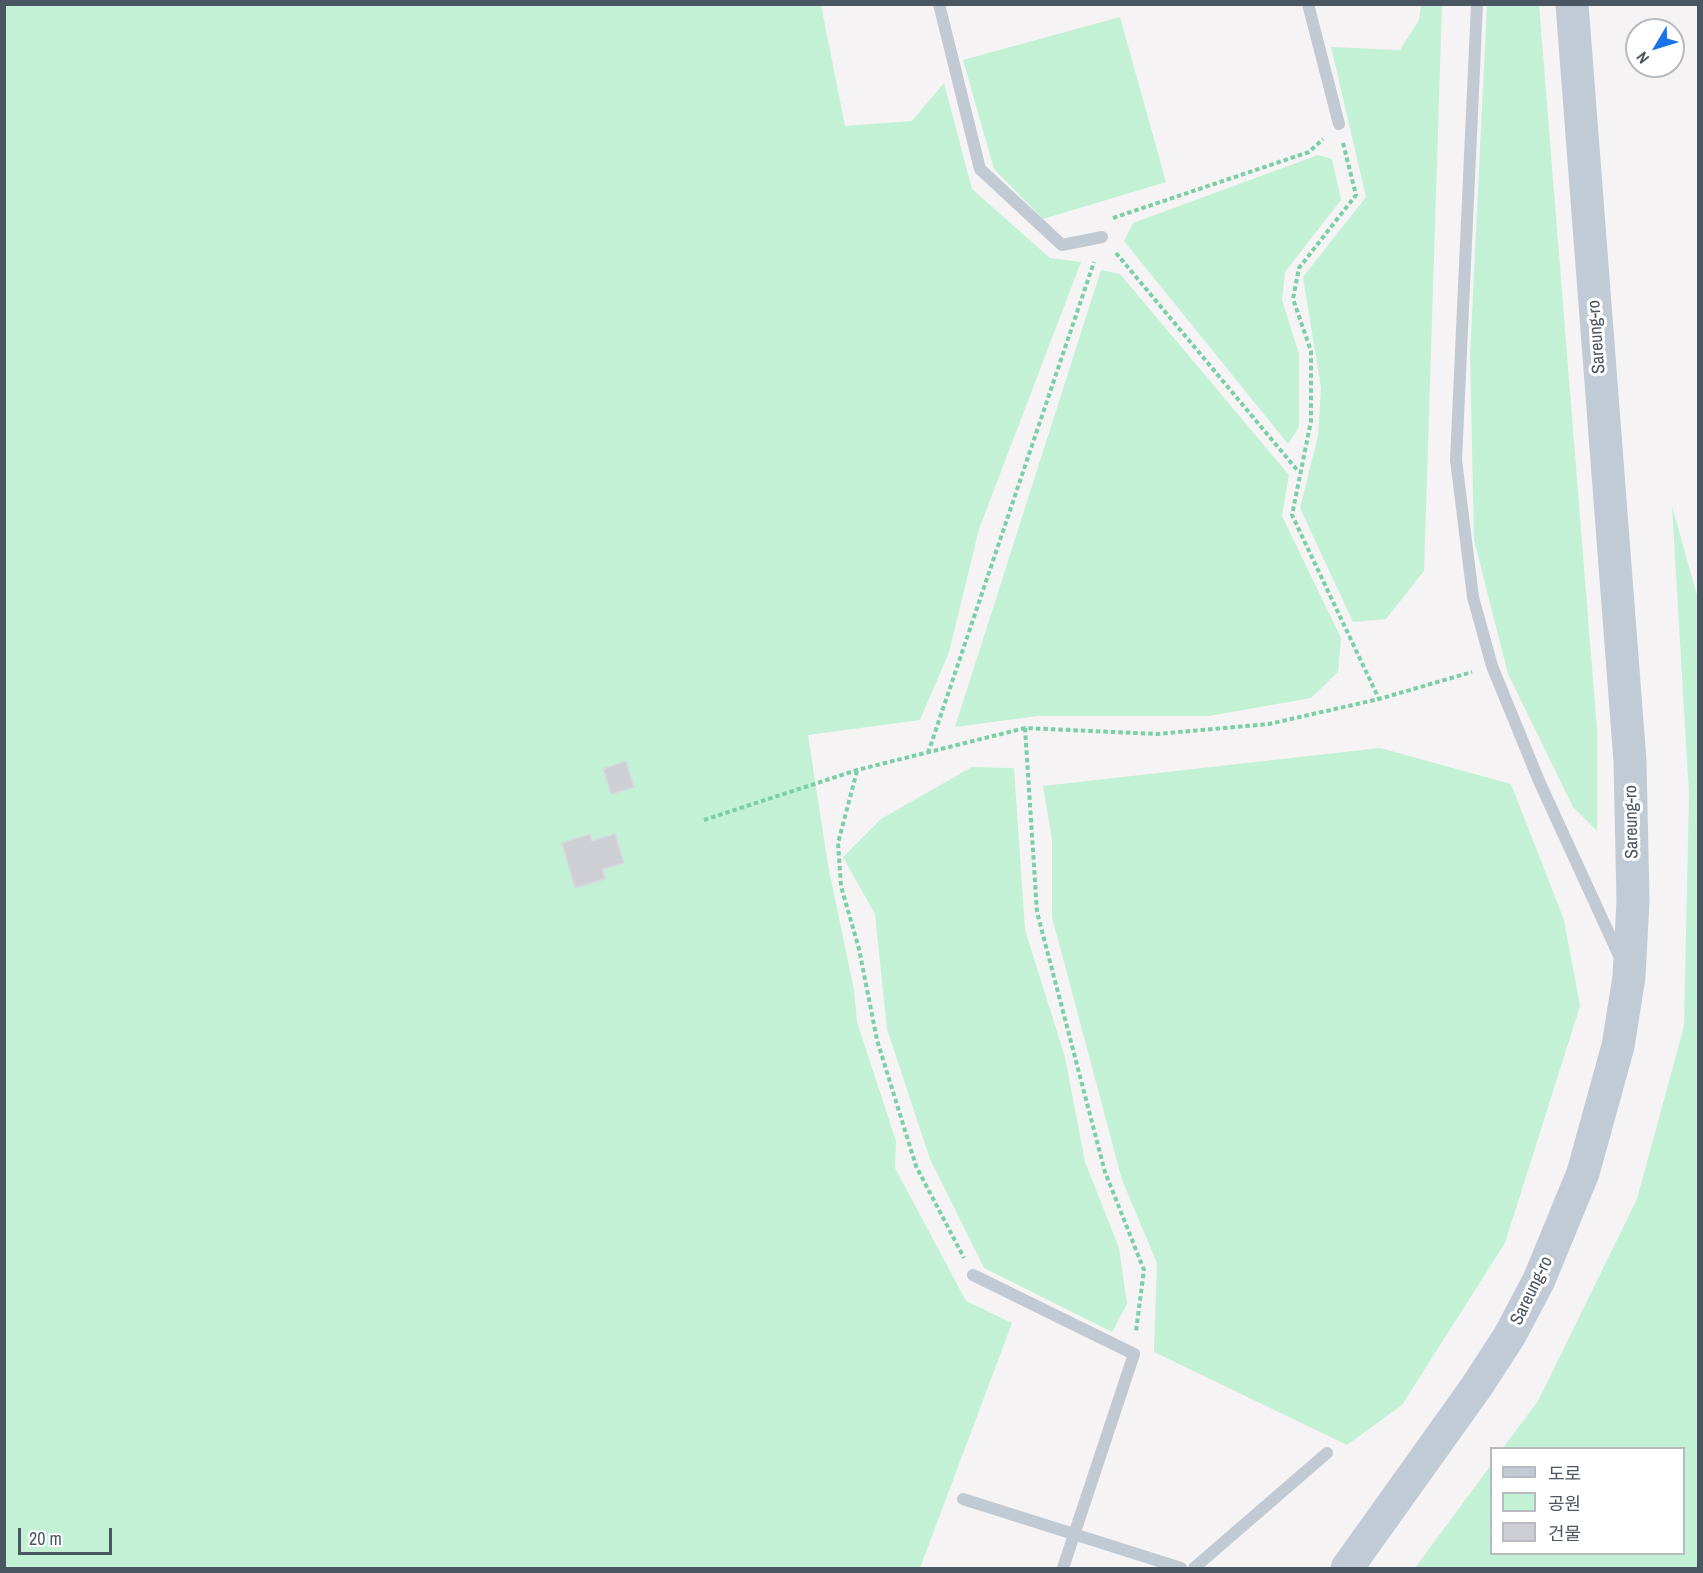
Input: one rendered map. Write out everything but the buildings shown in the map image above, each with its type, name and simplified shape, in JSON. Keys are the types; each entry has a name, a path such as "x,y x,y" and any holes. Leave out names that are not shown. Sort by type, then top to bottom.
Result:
{"street":[{"name":"Sareung-ro","path":"1347,1569 1477,1386 1510,1335 1539,1280 1586,1162 1618,1046 1629,977 1633,901 1630,761 1572,4"}],"lane":[{"path":"939,4 980,169 1062,245 1102,237"},
{"path":"1308,4 1339,124"},
{"path":"1476,4 1456,460 1473,597 1492,666 1587,889 1629,977"},
{"path":"973,1275 1134,1354 1064,1569"},
{"path":"1194,1569 1327,1454"},
{"path":"963,1499 1180,1569"}],"path":[{"path":"928,753 1108,219 1309,152 1339,124 1356,195 1299,268 1293,300 1311,351 1311,421 1299,471 1292,515 1379,699"},
{"path":"1102,237 1299,471"},
{"path":"704,820 857,770 1025,728 1157,734 1269,723 1379,699 1492,666"},
{"path":"1025,728 1037,912 1105,1172 1144,1270 1134,1354"},
{"path":"857,770 838,843 841,886 859,949 877,1040 916,1166 973,1275"}],"green space":[{"path":"1539,4 1597,730 1597,831 1573,807 1508,674 1474,540 1470,355 1487,5"},
{"path":"5,5 821,5 845,126 912,121 944,83 972,189 1050,258 1081,262 979,529 949,652 920,720 808,735 828,865 854,990 857,1022 896,1141 895,1168 966,1301 1012,1323 920,1568 5,1568"},
{"path":"1421,5 1442,5 1424,571 1386,619 1353,622 1300,508 1318,436 1321,388 1303,277 1366,197 1331,47 1400,50 1419,20"},
{"path":"1120,17 1166,182 1043,219 994,169 963,60"},
{"path":"1318,155 1332,159 1341,200 1285,272 1282,300 1299,354 1299,427 1288,444 1124,241 1133,223"},
{"path":"1101,270 1120,274 1289,475 1282,516 1341,638 1338,672 1311,698 1209,716 1038,716 955,727"},
{"path":"1672,506 1698,599 1698,1568 1415,1568 1490,1466 1490,1555 1685,1555 1685,1447 1504,1447 1538,1401 1637,1199 1684,1026 1689,794"},
{"path":"1380,748 1511,784 1564,920 1580,1006 1505,1243 1402,1405 1347,1445 1154,1352 1157,1263 1122,1180 1052,917 1052,840 1043,786"},
{"path":"972,767 1014,768 1025,930 1065,1057 1085,1162 1119,1248 1127,1304 1112,1332 984,1268 930,1159 887,1029 875,914 843,857 881,819"}]}
